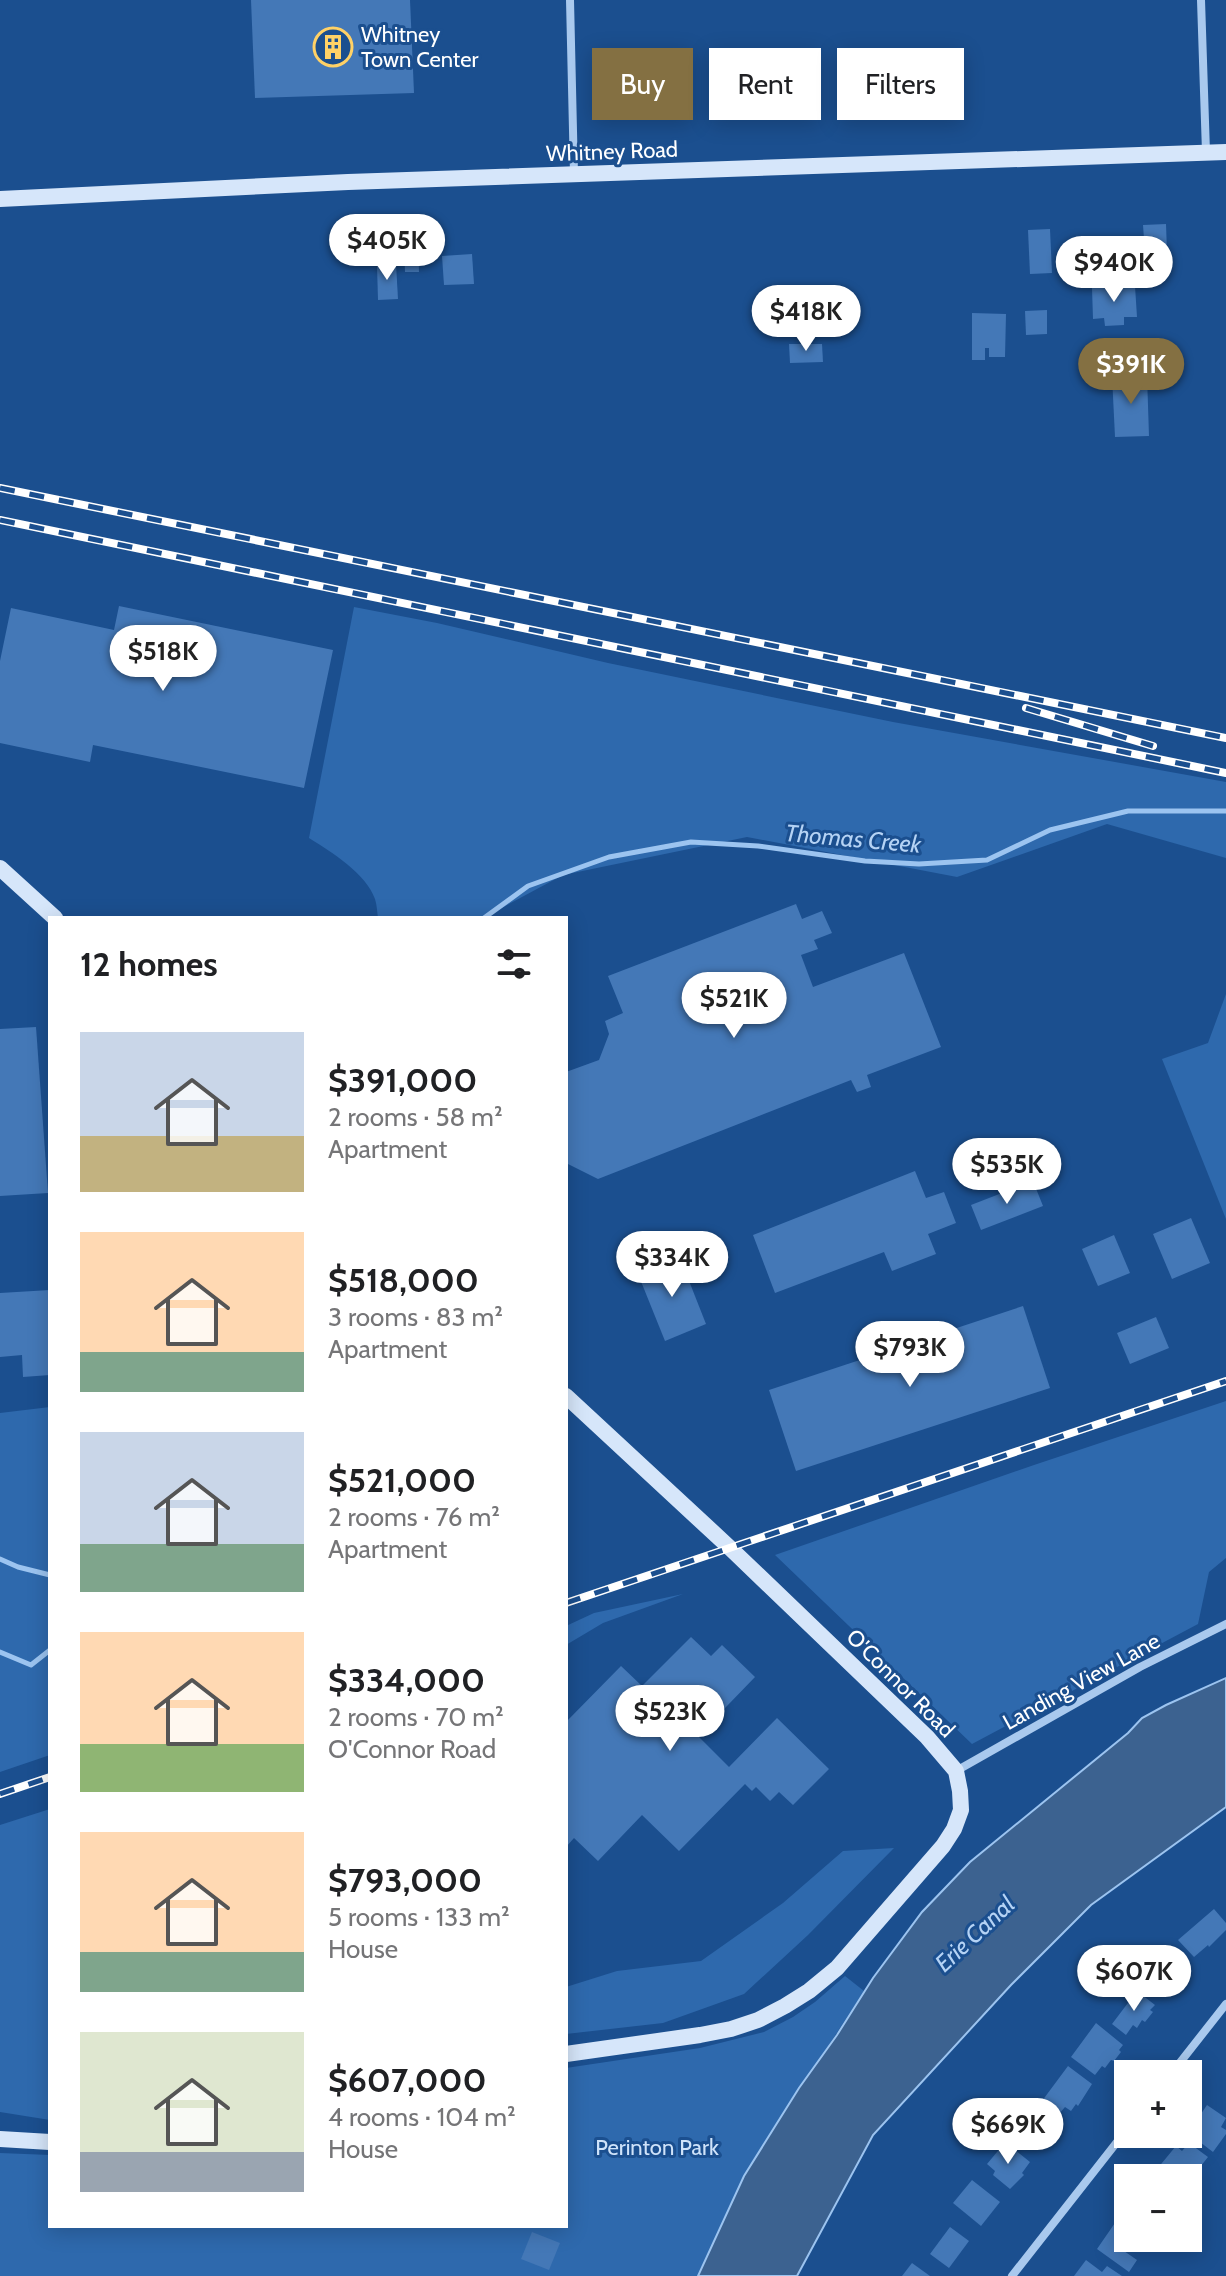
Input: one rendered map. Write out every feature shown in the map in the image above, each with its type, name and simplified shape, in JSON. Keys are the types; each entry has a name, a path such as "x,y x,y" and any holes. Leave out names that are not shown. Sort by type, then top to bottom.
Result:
{"main road":[{"name":"Whitney Road","path":"0,199 277,185 1226,152"},
{"path":"0,868 53,916"},
{"name":"O'Connor Road","path":"568,1398 927,1737 956,1771 961,1810 943,1846 837,1968 809,1991 758,2020 731,2029 568,2054"},
{"path":"0,2139 48,2142"}],"street":[{"path":"570,0 574,174"},
{"path":"1201,0 1206,152"},
{"name":"Landing View Lane","path":"956,1771 1140,1667 1226,1624"},
{"path":"1182,2060 1226,2004"},
{"path":"1012,2276 1114,2146"}],"green space":[{"path":"354,607 893,722 1226,782 1226,858 1107,824 957,877 747,837 563,875 487,916 378,916 375,899 364,880 309,838"},
{"path":"1226,994 1226,1219 1162,1059 1208,1043"},
{"path":"1226,1401 1226,1558 1209,1572 1198,1624 972,1744 775,1555 1034,1465"},
{"path":"48,1407 48,1756 0,1772 0,1413"},
{"path":"683,1594 603,1623 568,1644 568,1625 594,1613"},
{"path":"48,1810 48,2120 0,2112 0,1825"},
{"path":"894,1848 744,1994 663,2023 568,2034 568,1986 617,1971 701,1961 783,1903 843,1851"},
{"name":"Perinton Park","path":"845,1976 864,1991 744,2176 698,2276 0,2276 0,2153 48,2155 48,2228 568,2228 568,2068 700,2048 764,2032 815,2002"}],"water":[{"name":"Erie Canal","path":"1226,1678 1226,1807 1091,1905 1011,1985 873,2135 797,2276 698,2276 744,2176 873,1978 922,1912 970,1862 1128,1733 1142,1718"}],"building":[{"name":"Whitney Town Center","path":"251,0 410,0 414,93 255,98"},
{"path":"1166,224 1167,252 1164,252 1164,260 1150,261 1149,253 1145,253 1143,225"},
{"path":"380,228 387,228 387,257 380,257"},
{"path":"1050,229 1052,273 1030,274 1028,230"},
{"path":"404,242 418,242 419,272 405,272"},
{"path":"472,254 474,284 444,285 442,256"},
{"path":"396,264 398,299 378,300 377,265"},
{"path":"1135,286 1137,317 1124,317 1124,325 1105,326 1104,318 1093,319 1092,288"},
{"path":"1047,310 1047,334 1026,335 1025,311"},
{"path":"972,313 1006,314 1005,357 989,357 989,348 985,348 985,360 972,360"},
{"path":"789,344 822,344 823,362 790,363"},
{"path":"1147,375 1149,436 1115,437 1112,376"},
{"path":"119,606 333,650 304,788 93,745 90,762 0,743 0,661 11,608 114,630"},
{"path":"796,904 802,919 822,911 832,933 814,940 818,949 801,955 813,987 904,953 941,1047 867,1075 871,1087 857,1092 851,1080 598,1179 568,1164 568,1071 599,1060 609,1034 605,1021 623,1013 608,976"},
{"path":"36,1027 48,1193 0,1196 0,1029"},
{"path":"915,1171 926,1198 944,1192 956,1223 928,1234 936,1254 892,1271 884,1252 775,1293 753,1235"},
{"path":"1033,1181 1043,1206 981,1230 971,1205"},
{"path":"1191,1218 1210,1263 1172,1279 1153,1234"},
{"path":"1114,1235 1130,1273 1098,1286 1082,1249"},
{"path":"680,1258 706,1324 665,1341 638,1274"},
{"path":"48,1290 48,1375 23,1377 22,1355 0,1357 0,1293"},
{"path":"1023,1306 1050,1388 796,1471 769,1390"},
{"path":"1156,1317 1169,1348 1130,1364 1117,1333"},
{"path":"691,1637 711,1656 722,1645 755,1677 698,1736 729,1767 777,1718 829,1769 793,1805 779,1792 770,1801 756,1787 752,1791 745,1784 679,1851 642,1815 598,1861 574,1838 568,1845 568,1720 621,1666 642,1686"},
{"path":"1214,1909 1226,1923 1226,1930 1194,1957 1178,1940"},
{"path":"1158,1950 1185,1965 1161,1997 1141,1983 1151,1970 1145,1965"},
{"path":"1137,1991 1155,2005 1145,2022 1142,2020 1137,2028 1133,2025 1126,2035 1112,2024"},
{"path":"1096,2023 1123,2045 1114,2061 1111,2060 1105,2068 1102,2066 1095,2075 1071,2057"},
{"path":"1068,2066 1092,2084 1078,2106 1076,2104 1071,2111 1065,2107 1059,2114 1042,2101"},
{"path":"1207,2105 1226,2118 1221,2127 1226,2134 1213,2152 1202,2144 1202,2112"},
{"path":"1044,2110 1062,2123 1052,2140 1050,2138 1043,2146 1026,2133"},
{"path":"1002,2146 1011,2153 1014,2149 1030,2162 1022,2173 1024,2175 1010,2189 993,2175 995,2171 987,2164"},
{"path":"1174,2148 1182,2151 1196,2148 1208,2157 1202,2164 1161,2164"},
{"path":"972,2180 1000,2202 981,2226 953,2203"},
{"path":"1114,2224 1114,2252 1125,2252 1137,2260 1129,2272 1097,2249"},
{"path":"950,2227 969,2241 949,2268 930,2254"},
{"path":"532,2232 560,2243 549,2270 521,2259"},
{"path":"1086,2260 1102,2272 1107,2266 1122,2276 1074,2276"},
{"path":"912,2263 930,2276 902,2276"}],"waterway":[{"name":"Thomas Creek","path":"487,916 528,886 609,857 691,842 758,846 865,861 919,864 987,860 1050,830 1128,811 1226,811"},
{"name":"Thomas Creek","path":"0,1559 48,1574"},
{"path":"0,1652 31,1665 48,1652"}],"railway":[{"path":"0,488 1226,738"},
{"path":"0,520 1226,773"},
{"path":"1026,708 1153,746"},
{"path":"568,1602 1226,1381"},
{"path":"0,1794 48,1778"}],"place":[{"name":"Whitney Town Center","path":"333,47"}]}
